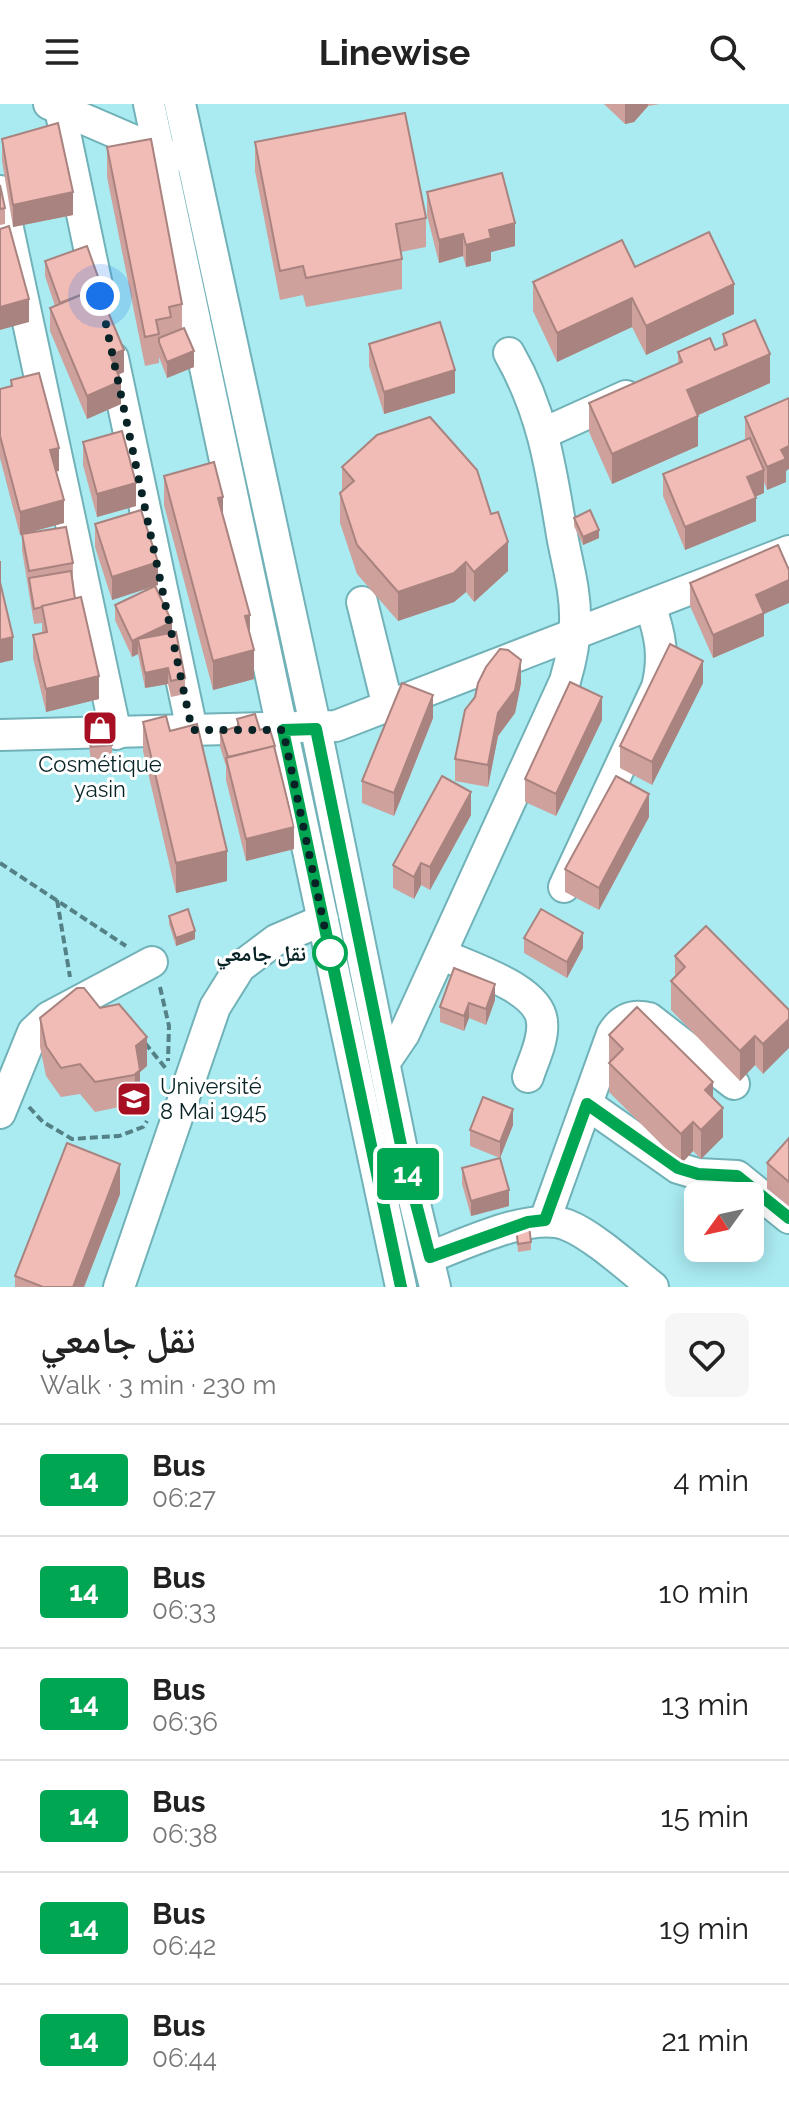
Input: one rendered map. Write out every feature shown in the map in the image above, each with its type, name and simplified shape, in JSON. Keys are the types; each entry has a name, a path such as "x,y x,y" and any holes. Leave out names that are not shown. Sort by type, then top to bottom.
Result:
{"street":[{"path":"149,104 401,1287"},
{"path":"180,104 316,729 402,1150 435,1287"},
{"path":"54,107 192,165"},
{"path":"54,107 192,730"},
{"path":"0,191 116,734"},
{"path":"385,1062 404,1034 565,681 575,635 574,601 544,433 530,391 509,353"},
{"path":"544,433 652,385"},
{"path":"0,735 283,730 336,726 789,551"},
{"path":"362,602 388,707"},
{"path":"564,887 657,687 662,644 650,605"},
{"path":"119,1287 215,1007 240,967 276,940 323,920"},
{"path":"441,954 518,989 539,1008 541,1037 528,1077"},
{"path":"5,1100 33,1032 49,1017 152,962"},
{"path":"545,1220 616,1026 631,1016 649,1018 734,1084"},
{"path":"587,1104 678,1168 698,1174 737,1176 789,1218"},
{"path":"430,1257 528,1222 556,1221 577,1230 653,1287"}],"path":[{"path":"0,863 152,962 169,1026 168,1057 162,1082"},
{"path":"5,1100 72,1139 119,1136 143,1127 152,1114"}],"building":[{"path":"405,113 426,218 396,224 402,259 306,278 303,266 280,271 255,142"},
{"path":"58,123 73,192 13,205 2,139"},
{"path":"151,139 182,304 169,307 171,317 156,320 159,334 145,337 107,147"},
{"path":"502,173 515,223 489,230 491,238 466,245 463,234 439,240 427,192"},
{"path":"0,185 5,208 0,209"},
{"path":"9,226 29,299 0,307 0,229"},
{"path":"709,232 734,284 646,326 632,298 557,333 533,282 622,240 635,267"},
{"path":"87,246 102,288 60,303 45,261"},
{"path":"98,288 124,350 110,355 121,381 87,396 50,308"},
{"path":"755,320 770,354 687,390 698,416 612,454 589,403 682,362 678,352 710,338 715,350 727,345 723,334"},
{"path":"440,322 455,370 384,392 369,344"},
{"path":"184,328 194,351 167,362 159,338"},
{"path":"39,373 59,448 50,450 64,500 20,512 0,436 0,389 12,386 11,380"},
{"path":"789,398 789,446 781,450 786,459 767,467 745,417"},
{"path":"430,417 477,470 491,514 498,512 508,542 474,572 466,562 454,573 398,592 357,545 340,493 354,481 342,467 377,435"},
{"path":"122,431 136,483 97,494 83,442"},
{"path":"750,438 764,470 747,477 756,498 685,527 663,474"},
{"path":"214,462 223,497 218,498 250,615 245,616 254,650 213,661 164,476"},
{"path":"141,510 158,562 112,577 95,524"},
{"path":"590,510 599,530 583,537 574,518"},
{"path":"66,527 73,563 29,571 22,534"},
{"path":"778,545 789,570 789,580 756,595 764,613 713,635 690,583"},
{"path":"71,571 75,599 34,609 29,578"},
{"path":"0,582 13,637 0,640"},
{"path":"155,586 172,622 132,641 115,605"},
{"path":"81,597 99,676 46,689 33,635 47,632 42,606"},
{"path":"176,632 185,678 171,681 168,668 145,673 138,639"},
{"path":"670,644 703,661 652,762 620,746"},
{"path":"500,649 508,650 521,660 515,690 498,713 488,765 455,759 465,710 475,697 486,667"},
{"path":"570,682 602,697 556,794 525,779"},
{"path":"402,683 433,695 394,793 362,781"},
{"path":"255,714 260,730 269,727 275,746 228,757 220,732 239,726 237,719"},
{"path":"109,716 112,745 91,747 88,718"},
{"path":"166,716 170,731 197,724 227,851 176,863 143,722"},
{"path":"274,746 294,827 246,839 226,758"},
{"path":"442,776 471,792 430,867 421,863 414,877 393,865"},
{"path":"616,776 649,794 599,888 565,869"},
{"path":"188,909 195,931 176,938 169,916"},
{"path":"541,909 583,933 567,962 524,938"},
{"path":"706,926 789,1010 789,1019 763,1044 755,1036 740,1051 671,981 685,967 675,956"},
{"path":"454,968 495,984 486,1009 469,1003 464,1016 440,1007"},
{"path":"77,988 84,988 100,1008 119,1004 147,1037 136,1046 140,1070 134,1075 95,1082 80,1064 61,1068 46,1046 40,1018"},
{"path":"637,1007 713,1082 705,1090 723,1108 701,1130 693,1122 681,1134 609,1063 623,1049 609,1035"},
{"path":"483,1097 513,1109 500,1142 470,1130"},
{"path":"789,1138 789,1182 767,1163"},
{"path":"67,1143 120,1164 73,1287 43,1287 15,1276"},
{"path":"500,1158 509,1190 471,1201 462,1168"},
{"path":"529,1226 531,1242 518,1244 516,1228"}],"bus line":[{"name":"14","path":"401,1287 283,730 316,729 402,1150 430,1257 528,1222 545,1220 587,1104 678,1168 698,1174 727,1174 746,1181 789,1218"}],"place":[{"name":"Cosmétique yasin","path":"100,728"},
{"name":"نقل جامعي","path":"330,953"},
{"name":"Université 8 Mai 1945","path":"134,1099"}],"route":[{"path":"100,296 192,730 283,730 330,953"}]}
